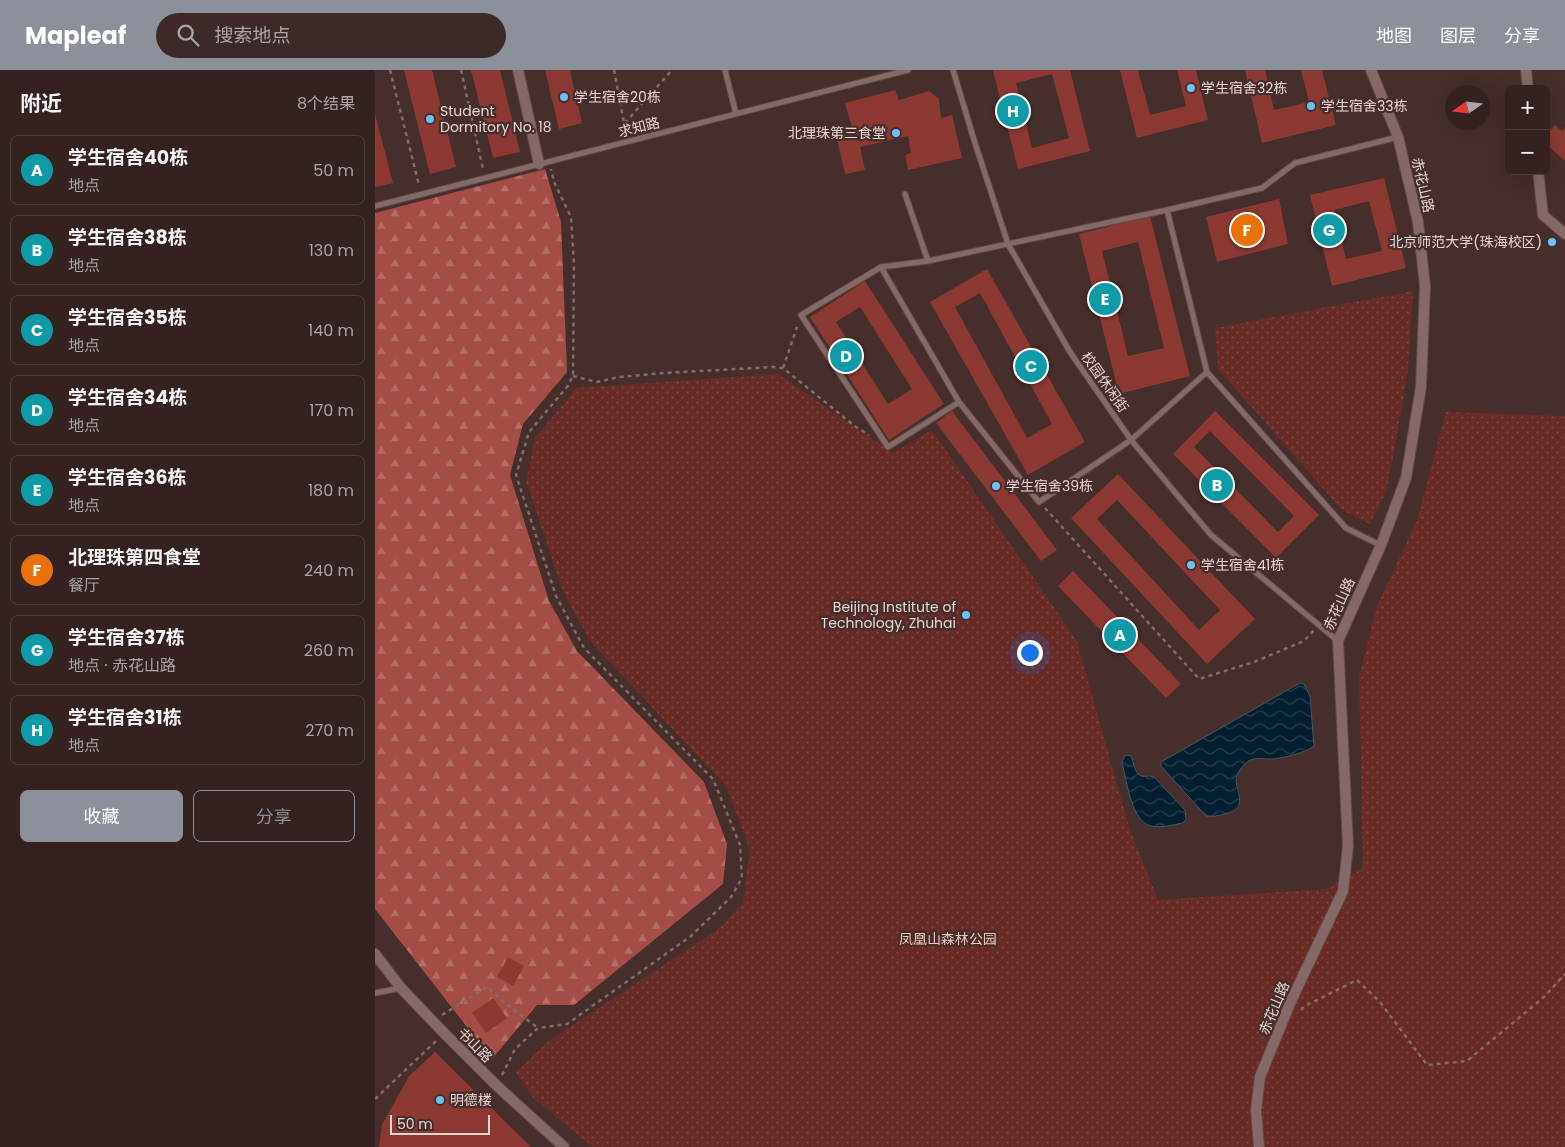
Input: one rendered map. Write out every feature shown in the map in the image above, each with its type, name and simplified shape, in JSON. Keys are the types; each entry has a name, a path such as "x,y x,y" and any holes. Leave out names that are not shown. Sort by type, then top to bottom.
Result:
{"street":[{"path":"518,70 544,163"},
{"name":"赤花山路","path":"1259,1147 1256,1110 1260,1077 1291,1001 1343,892 1348,846 1337,640 1381,545 1406,478 1421,387 1425,286 1418,222 1398,137 1371,70"},
{"path":"1526,70 1528,85"},
{"path":"1538,175 1543,215 1565,234"},
{"name":"书山路","path":"375,954 401,988 444,1033 496,1085 564,1147"}],"lane":[{"path":"725,70 736,114"},
{"name":"求知路","path":"375,206 908,70"},
{"name":"校园休闲街","path":"953,70 1008,244 1070,352 1131,440 1211,535 1337,640"},
{"path":"959,402 888,447 801,315 881,267 929,261 1262,188 1295,163 1398,137"},
{"path":"905,194 929,261"},
{"path":"1167,210 1207,372 1346,528 1381,545"},
{"path":"881,267 959,402 1039,502 1131,440 1207,372"},
{"path":"375,993 401,988"}],"path":[{"path":"389,70 422,194"},
{"path":"461,70 485,177"},
{"path":"615,70 627,142"},
{"path":"624,124 672,70"},
{"path":"496,1085 515,1049 538,1028 567,1024 691,936 731,898 742,878 740,845 713,779 584,648 555,596 516,475 529,432 567,387 573,376 571,217 544,163"},
{"path":"783,368 801,315"},
{"path":"573,376 597,382 619,377 664,373 783,368 856,427 888,447"},
{"path":"1039,502 1199,679 1254,662 1304,641 1319,625"},
{"path":"1299,1012 1305,1006 1357,980 1380,1002 1427,1065 1467,1061 1543,997 1565,974"},
{"path":"432,1020 487,987 505,1004 538,1028"},
{"path":"375,1099 444,1033"}],"green space":[{"path":"545,169 561,222 567,372 523,424 510,475 549,601 577,651 704,782 727,844 723,884 574,1005 537,1005 492,1059 375,909 375,213"},
{"path":"1413,291 1408,370 1395,446 1386,492 1370,524 1342,510 1218,369 1215,328"},
{"name":"凤凰山森林公园","path":"778,374 893,453 932,430 1077,641 1129,827 1158,900 1326,889 1363,868 1359,677 1377,606 1417,520 1446,412 1565,416 1565,1147 593,1147 533,1098 516,1072 550,1040 717,930 743,903 750,849 726,786 590,641 563,592 526,481 535,438 576,388"}],"water":[{"path":"1300,683 1304,684 1310,696 1314,746 1300,753 1284,757 1248,761 1240,769 1236,778 1239,800 1237,808 1222,815 1206,816 1161,766 1161,762"},
{"path":"1125,755 1131,756 1139,775 1154,777 1185,810 1186,820 1183,823 1156,827 1142,821 1133,806 1128,787 1122,762"}],"building":[{"name":"Student Dormitory No. 18","path":"404,70 432,70 456,167 430,174"},
{"path":"471,70 500,70 520,152 493,158"},
{"name":"学生宿舍20栋","path":"545,70 570,70 582,123 559,129"},
{"path":"1070,70 1090,151 1018,169 993,71","holes":["1052,74 1069,138 1032,148 1016,83"]},
{"name":"学生宿舍32栋","path":"1120,70 1138,70 1150,115 1186,106 1177,70 1196,70 1208,120 1137,138"},
{"name":"学生宿舍33栋","path":"1245,70 1265,70 1274,110 1309,102 1301,70 1322,70 1336,125 1262,143"},
{"name":"北理珠第三食堂","path":"895,90 899,100 929,91 939,99 941,118 952,115 962,158 908,170 905,155 911,153 908,136 860,147 865,170 845,174 835,130 852,128 845,103"},
{"path":"375,114 393,183 375,187"},
{"path":"1555,125 1562,131 1565,127 1565,161 1550,148 1550,131"},
{"path":"1384,178 1406,268 1332,286 1310,195","holes":["1369,201 1382,251 1346,259 1334,210"]},
{"path":"1279,199 1288,244 1217,262 1206,217"},
{"path":"1150,216 1190,376 1119,394 1079,234","holes":["1138,242 1164,348 1128,356 1102,251"]},
{"path":"987,269 1085,442 1028,475 930,302","holes":["980,293 1052,424 1027,438 955,307"]},
{"path":"865,281 944,404 889,440 810,317","holes":["860,307 912,389 888,404 836,322"]},
{"name":"学生宿舍39栋","path":"952,411 1057,550 1041,561 936,423"},
{"path":"1215,411 1319,515 1276,558 1173,454","holes":["1210,431 1294,516 1278,532 1194,447"]},
{"name":"学生宿舍41栋","path":"1118,474 1255,619 1207,664 1071,518","holes":["1117,500 1220,610 1199,630 1097,519"]},
{"path":"1073,571 1181,684 1166,698 1058,586"},
{"path":"508,957 524,966 513,986 497,977"},
{"path":"493,998 507,1018 486,1033 472,1013"},
{"name":"明德楼","path":"435,1052 531,1147 379,1147 382,1125 409,1076"}],"place":[{"name":"学生宿舍32栋","path":"1191,88"},
{"name":"学生宿舍20栋","path":"564,97"},
{"name":"学生宿舍33栋","path":"1311,106"},
{"name":"学生宿舍31栋","path":"1013,111"},
{"name":"Student Dormitory No. 18","path":"430,119"},
{"name":"北理珠第三食堂","path":"896,133"},
{"name":"北理珠第四食堂","path":"1247,230"},
{"name":"学生宿舍37栋","path":"1329,230"},
{"name":"北京师范大学(珠海校区)","path":"1552,242"},
{"name":"学生宿舍36栋","path":"1105,299"},
{"name":"学生宿舍34栋","path":"846,356"},
{"name":"学生宿舍35栋","path":"1031,366"},
{"name":"学生宿舍38栋","path":"1217,485"},
{"name":"学生宿舍39栋","path":"996,486"},
{"name":"学生宿舍41栋","path":"1191,565"},
{"name":"Beijing Institute of Technology, Zhuhai","path":"966,615"},
{"name":"学生宿舍40栋","path":"1120,635"},
{"name":"明德楼","path":"440,1100"}]}
